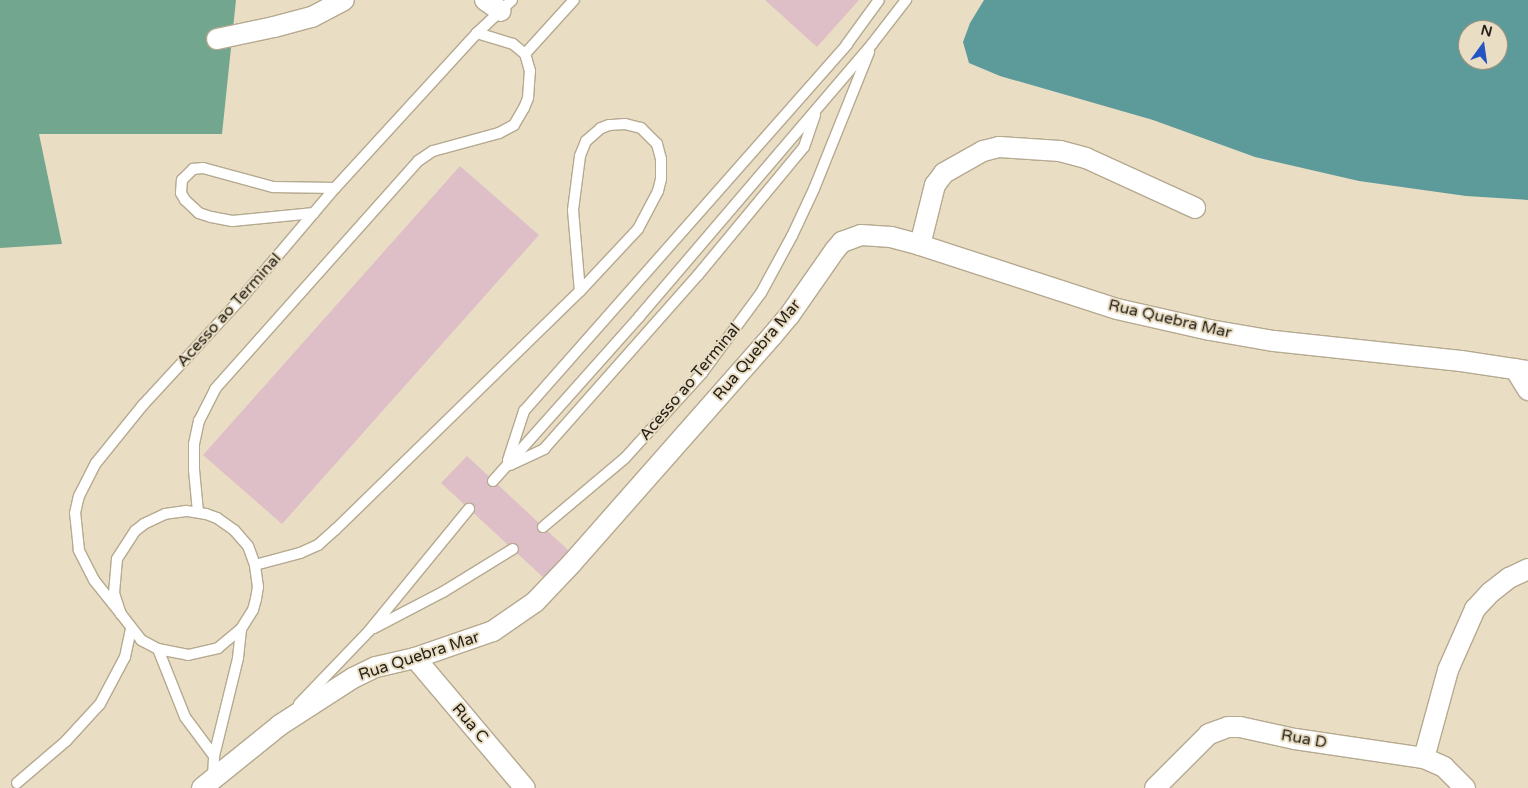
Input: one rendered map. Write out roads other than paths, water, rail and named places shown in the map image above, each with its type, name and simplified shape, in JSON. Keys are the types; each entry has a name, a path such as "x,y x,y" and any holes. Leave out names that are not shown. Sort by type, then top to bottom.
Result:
{"street":[{"path":"217,38 274,27 312,17 344,0"},
{"path":"920,245 935,185 944,173 983,151 999,147 1060,151 1086,158 1195,208"},
{"name":"Rua Quebra Mar","path":"208,783 280,725 362,672 415,658 493,631 517,616 549,589 772,336 842,242 861,235 874,234 920,245 1117,309 1210,330 1274,341 1522,370"},
{"path":"1522,370 1528,390"},
{"path":"1424,758 1448,670 1475,609 1510,578 1528,569"},
{"name":"Rua C","path":"415,658 525,788"},
{"name":"Rua D","path":"1155,788 1209,734 1228,727 1240,727 1295,739 1424,758 1444,767 1465,788"}],"lane":[{"path":"525,54 574,0"},
{"path":"506,466 524,411 848,44 879,0"},
{"name":"Acesso ao Terminal","path":"493,481 639,317 872,44 906,0"},
{"name":"Acesso ao Terminal","path":"121,614 114,593 115,571 117,559 128,540 144,524 165,514 186,511 198,512 217,518 234,530 248,546 256,565 258,587 253,610 241,629 224,644 203,652 188,655 158,649 141,640 94,580 78,550 75,513 84,482 96,463 143,405 240,300 335,188 477,33 499,4"},
{"path":"198,512 194,470 194,444 199,421 215,388 418,161 433,151 456,143 486,138 514,125 528,98 530,71 525,54 513,44 477,33"},
{"name":"Acesso ao Terminal","path":"543,527 625,458 702,374 761,293 792,236 814,189 872,44"},
{"path":"506,466 544,449 698,275 804,147 817,109"},
{"path":"256,565 300,553 324,540 580,291 638,230 658,191 661,172 657,144 641,128 625,124 609,125 600,128 586,141 580,156 573,210 580,291"},
{"path":"314,213 232,221 211,217 199,213 185,200 181,193 182,180 193,169 203,168 273,186 335,188"},
{"path":"280,725 369,631 469,509"},
{"path":"369,631 443,592 513,549"},
{"path":"16,784 66,741 100,704 118,674 132,629"},
{"name":"Acesso ao Terminal","path":"208,783 238,658 241,629"},
{"path":"158,649 188,722 214,756"}],"water":[{"path":"984,0 1528,0 1528,200 1466,196 1359,181 1255,157 1153,120 1000,76 969,63 963,42 970,23"}]}
